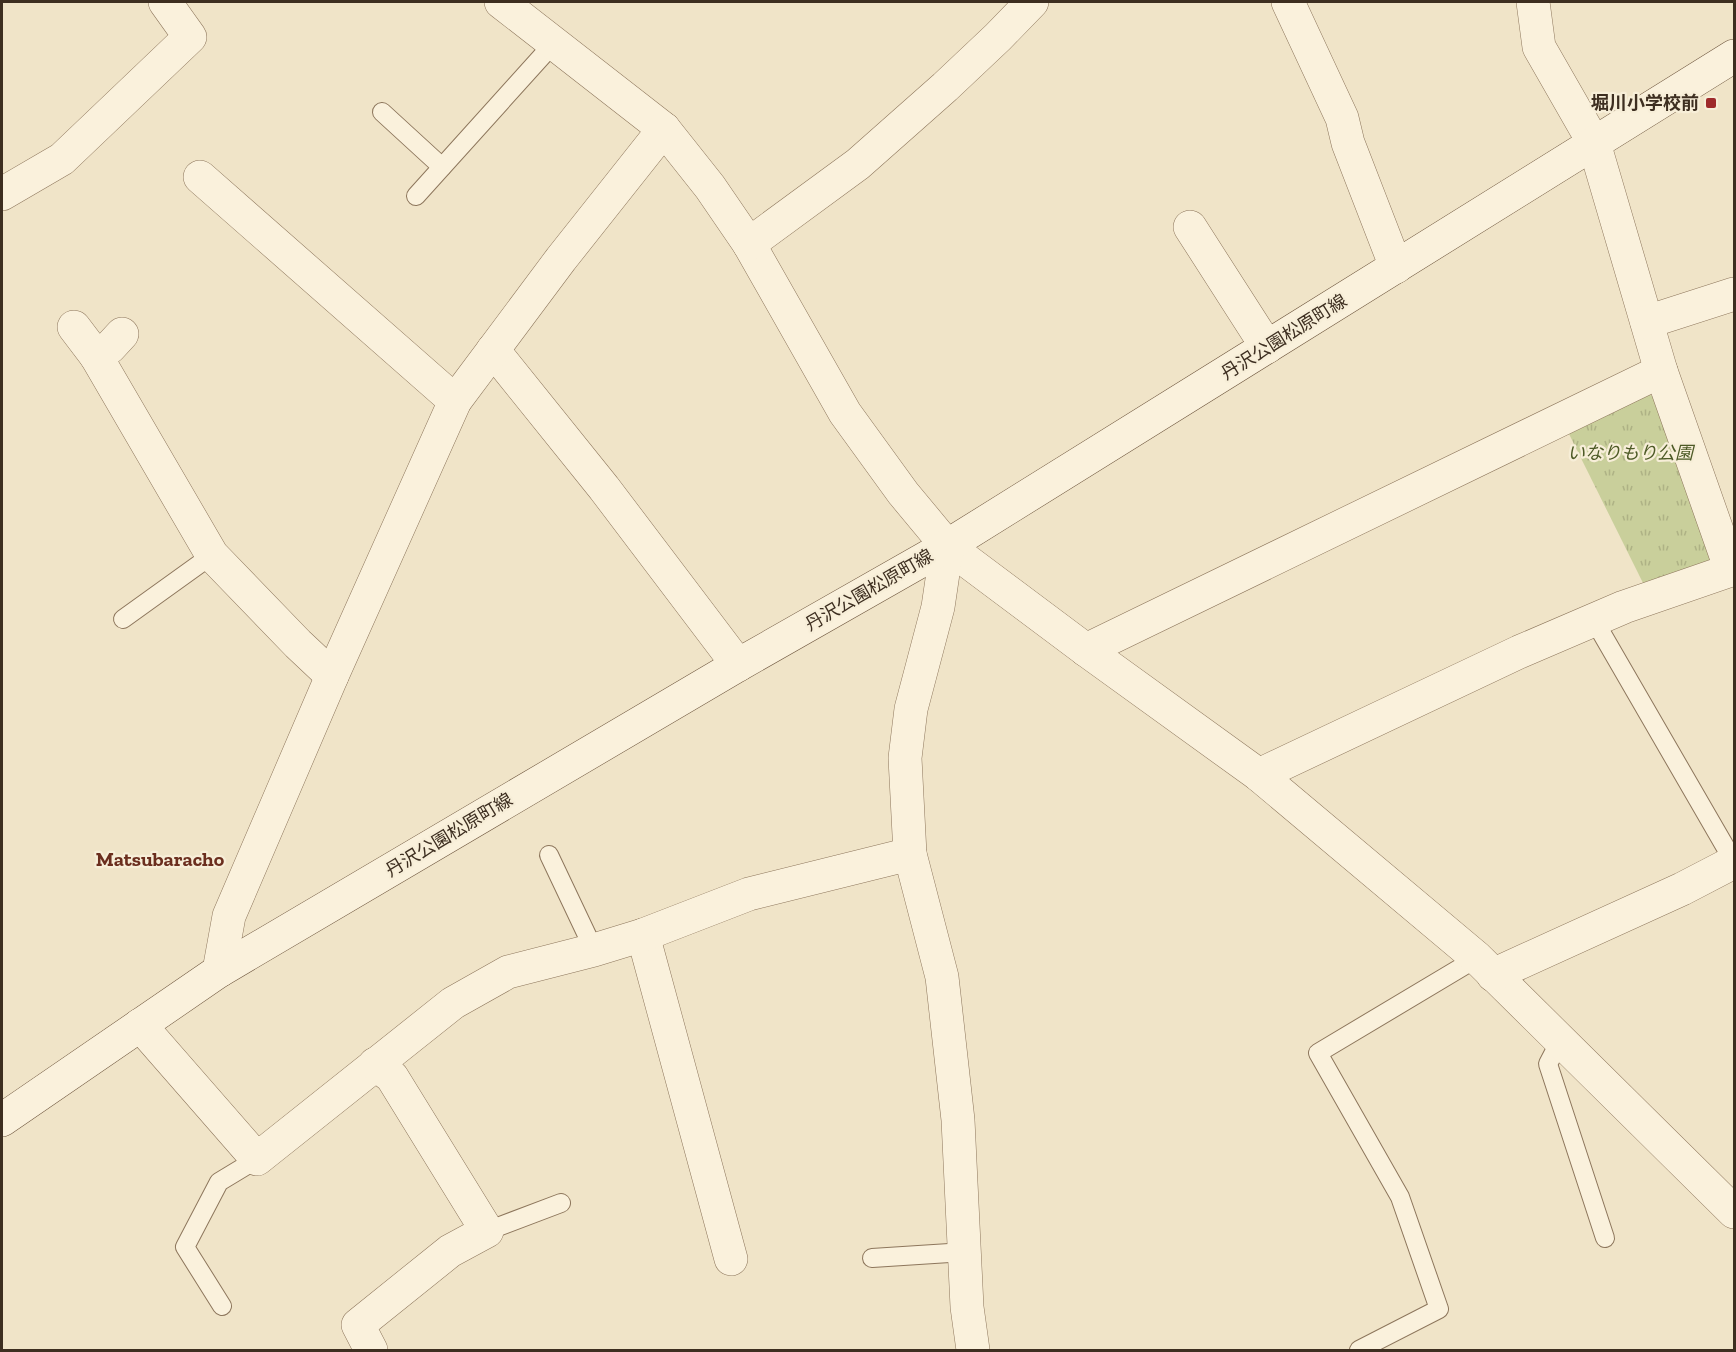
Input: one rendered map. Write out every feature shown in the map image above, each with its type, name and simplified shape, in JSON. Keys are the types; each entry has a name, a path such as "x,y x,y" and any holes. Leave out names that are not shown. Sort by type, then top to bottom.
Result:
{"street":[{"path":"2,194 62,159 190,37 165,2"},
{"path":"501,2 664,129 710,187 749,244 845,413 903,493 947,546 1259,775 1485,966 1734,1212"},
{"path":"749,244 858,164 991,44 1032,2"},
{"path":"1288,2 1342,118 1348,143 1396,267"},
{"path":"1259,775 1519,652 1624,607 1733,569 1661,371 1594,143 1539,46 1533,2"},
{"name":"丹沢公園松原町線","path":"2,1120 219,972 738,664 947,546 1734,56"},
{"path":"219,972 229,915 332,676 455,401 561,259 664,129"},
{"path":"200,177 455,401"},
{"path":"1190,226 1267,347"},
{"path":"1647,322 1734,294"},
{"path":"74,327 96,356 212,555 332,676"},
{"path":"96,356 110,347 122,334"},
{"path":"494,350 604,488 738,664"},
{"path":"1086,650 1661,371"},
{"path":"947,546 938,607 911,709 905,758 910,854 942,977 958,1120 968,1307 973,1350"},
{"path":"140,1025 257,1159 453,1004 508,972 643,935 749,894 910,854"},
{"path":"1485,966 1682,889 1734,862"},
{"path":"643,935 731,1259"},
{"path":"371,1350 358,1325 450,1251 487,1231 392,1077 375,1064"}],"lane":[{"path":"416,196 553,44"},
{"path":"382,112 442,167"},
{"path":"123,619 212,555"},
{"path":"1594,620 1734,862"},
{"path":"549,855 594,950"},
{"path":"1359,1350 1440,1309 1400,1197 1318,1053 1485,966"},
{"path":"1560,1041 1548,1064 1605,1238"},
{"path":"222,1306 185,1247 219,1182 257,1159"},
{"path":"487,1231 561,1203"},
{"path":"872,1258 965,1252"}],"green space":[{"name":"いなりもり公園","path":"1647,393 1660,401 1714,553 1706,567 1645,587 1568,432"}],"place":[{"name":"堀川小学校前","path":"1711,103"}],"district":[{"name":"Matsubaracho","path":"160,859"}]}
